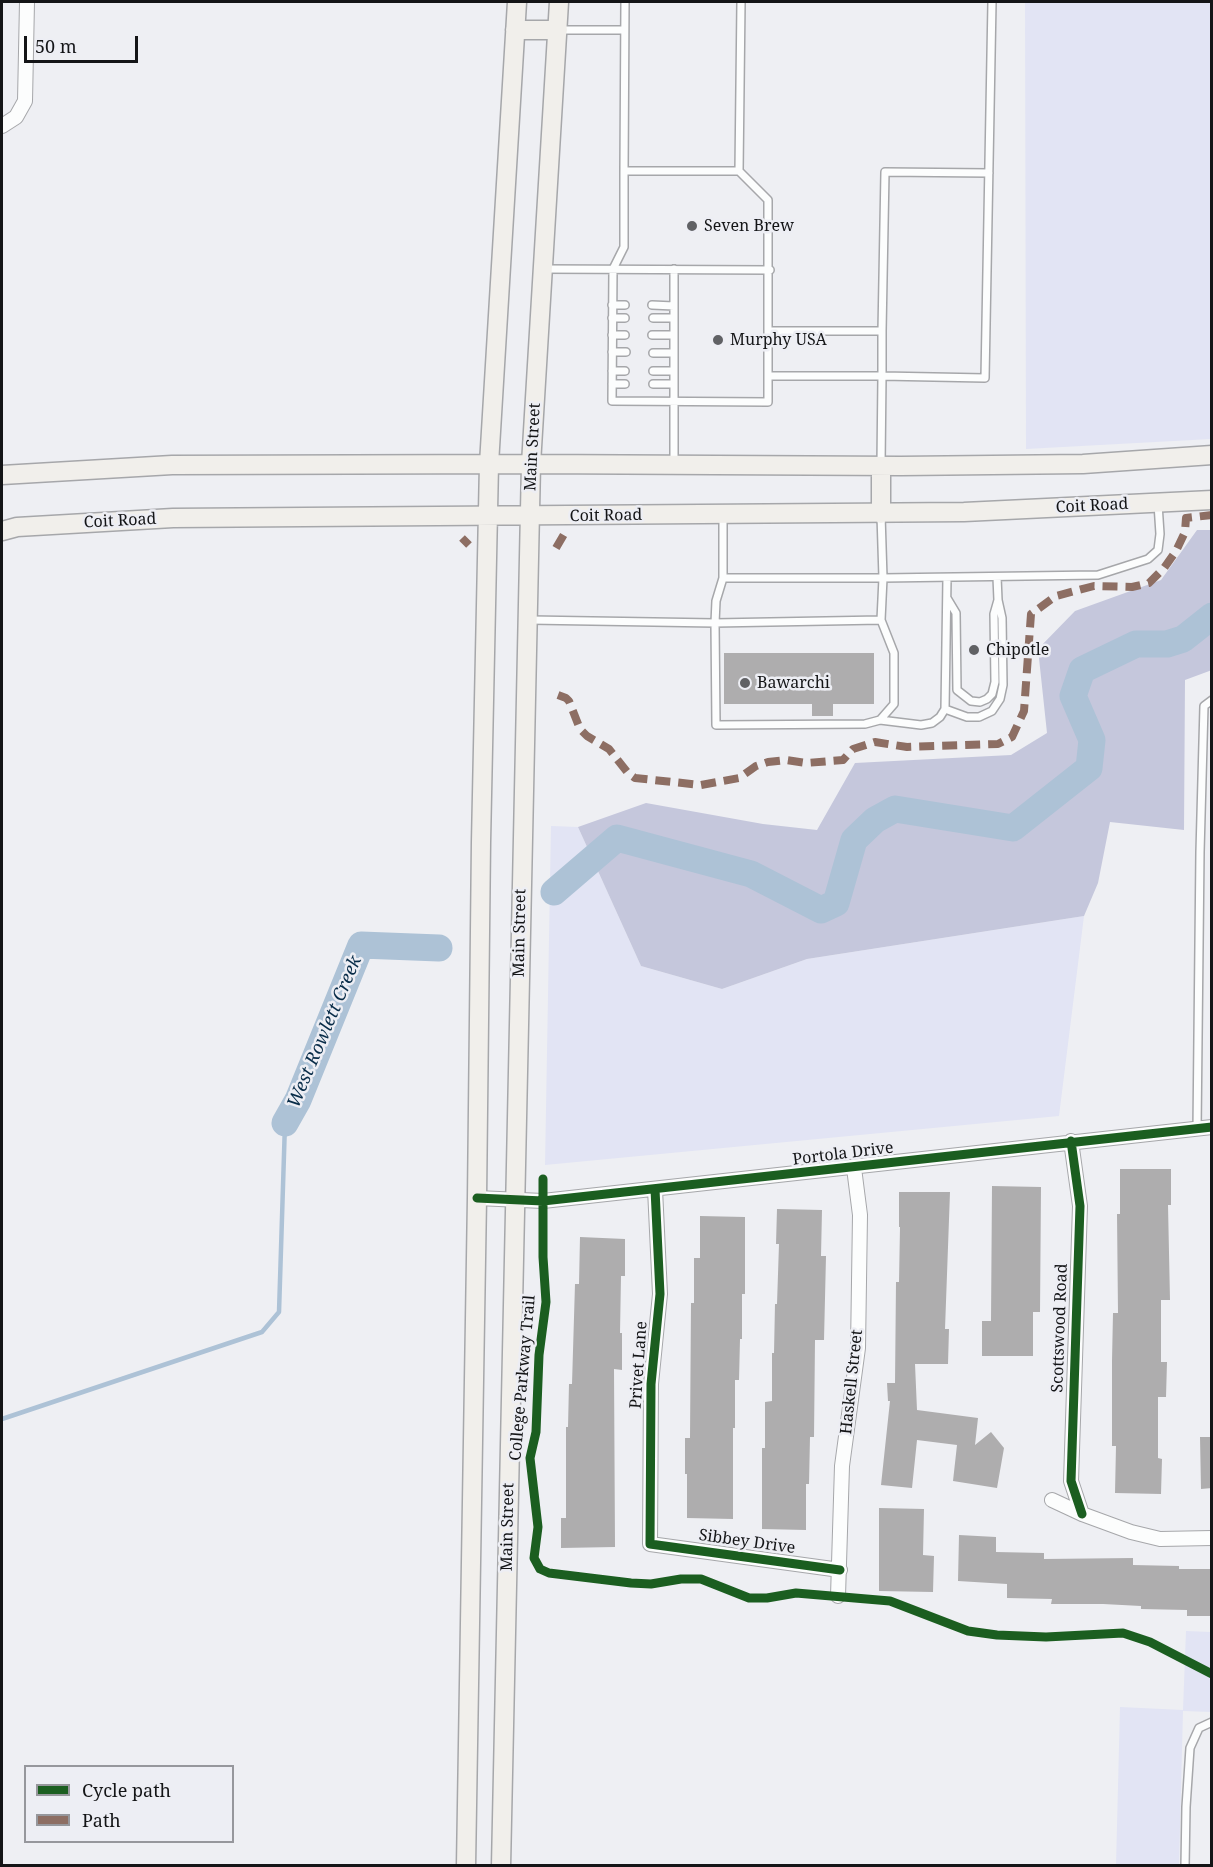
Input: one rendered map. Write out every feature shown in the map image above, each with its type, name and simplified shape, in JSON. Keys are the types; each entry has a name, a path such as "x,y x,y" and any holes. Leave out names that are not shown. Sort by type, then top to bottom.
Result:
{"main road":[{"path":"466,1866 489,464 517,2"},
{"name":"Main Street","path":"501,1866 531,464 559,2"},
{"path":"514,30 558,30"},
{"path":"2,475 172,465 881,466 1083,464 1212,455"},
{"path":"881,466 881,514"},
{"name":"Coit Road","path":"2,531 17,527 173,518 964,513 1212,500"}],"street":[{"path":"2,126 17,115 26,95 27,2"},
{"name":"Portola Drive","path":"477,1198 543,1201 1212,1127"},
{"name":"Scottswood Road","path":"1071,1141 1080,1206 1071,1480 1082,1514"},
{"name":"Haskell Street","path":"838,1596 842,1466 858,1348 860,1215 854,1168"},
{"name":"Privet Lane","path":"650,1544 651,1384 660,1294 655,1189"},
{"path":"1052,1500 1131,1532 1160,1539 1212,1538"},
{"name":"Sibbey Drive","path":"650,1544 840,1570"}],"lane":[{"path":"625,2 624,247 613,269 612,401 768,402 770,270 768,200 740,171 741,2"},
{"path":"769,376 986,378 992,2"},
{"path":"558,30 624,30"},
{"path":"624,171 740,171"},
{"path":"881,466 885,171 989,173"},
{"path":"543,268 770,270"},
{"path":"674,269 674,465"},
{"path":"612,305 625,305"},
{"path":"652,305 674,306"},
{"path":"612,318 625,318"},
{"path":"653,318 674,318"},
{"path":"769,330 882,331"},
{"path":"612,335 625,335"},
{"path":"652,335 674,335"},
{"path":"612,352 626,352"},
{"path":"653,353 674,353"},
{"path":"612,371 625,371"},
{"path":"653,371 674,371"},
{"path":"612,384 625,384"},
{"path":"653,384 674,384"},
{"path":"723,578 1098,575 1148,559 1158,550 1160,534 1158,502"},
{"path":"880,720 894,704 894,653 881,620 883,578 881,514"},
{"path":"723,516 723,578 716,601 715,622 716,725 865,724 880,720 921,725 932,723 945,709 947,578"},
{"path":"945,709 968,717 979,717 992,711 1000,699 1003,685 1002,618 997,577"},
{"path":"947,598 956,613 957,690 971,701 980,702 992,694 995,682 994,614 998,600"},
{"path":"528,620 715,622 881,620"},
{"path":"1197,1130 1204,706 1212,700"},
{"path":"1185,1866 1190,1749 1199,1728 1212,1722"}],"shaded area":[{"path":"1025,2 1211,2 1211,439 1026,449"},
{"path":"1197,530 1211,530 1212,670 1185,680 1184,830 1110,822 1098,883 1084,916 807,959 722,989 641,966 578,827 646,803 763,824 817,830 855,763 1011,755 1047,733 1038,649 1075,611 1161,580"},
{"path":"551,826 578,827 641,966 722,989 807,959 1084,916 1059,1116 545,1165"},
{"path":"1186,1631 1211,1632 1212,1712 1183,1711 1179,1865 1116,1865 1120,1707 1183,1710"}],"building":[{"path":"724,653 874,653 874,704 833,704 833,716 812,716 812,704 724,704"},
{"path":"1120,1169 1171,1169 1171,1205 1168,1205 1170,1300 1161,1300 1161,1362 1167,1362 1166,1397 1158,1397 1158,1458 1162,1459 1161,1494 1115,1493 1116,1446 1112,1446 1112,1361 1113,1313 1118,1313 1117,1214 1120,1214"},
{"path":"992,1186 1041,1187 1040,1312 1033,1312 1033,1356 982,1356 982,1321 991,1321"},
{"path":"899,1192 950,1192 945,1329 949,1329 948,1364 915,1364 917,1410 978,1418 975,1445 991,1432 1004,1448 997,1488 953,1481 957,1445 917,1440 912,1488 881,1485 890,1401 888,1401 887,1383 895,1383 896,1282 899,1282"},
{"path":"777,1209 822,1210 821,1256 826,1256 824,1340 815,1340 814,1437 810,1437 809,1484 806,1484 806,1530 762,1529 762,1448 765,1448 765,1402 772,1401 772,1353 774,1353 775,1304 777,1304 779,1244 776,1244"},
{"path":"700,1216 745,1217 745,1294 742,1294 742,1339 740,1339 739,1380 735,1380 735,1428 733,1428 733,1519 687,1518 685,1438 690,1438 691,1303 694,1303 694,1258 700,1258"},
{"path":"580,1237 625,1239 625,1276 621,1276 622,1370 614,1369 615,1547 561,1548 561,1518 566,1518 566,1427 568,1427 569,1384 572,1384 575,1284 579,1284"},
{"path":"1200,1437 1212,1437 1212,1488 1201,1489"},
{"path":"879,1508 924,1509 923,1555 934,1556 933,1592 879,1591"},
{"path":"959,1535 996,1537 996,1552 1044,1553 1044,1559 1133,1558 1133,1565 1212,1569 1212,1616 1187,1616 1187,1610 1141,1609 1141,1606 1103,1604 1051,1604 1052,1599 1007,1598 1007,1584 958,1581"}],"waterway":[{"name":"West Rowlett Creek","path":"554,892 617,838 751,874 821,910 836,903 854,840 875,820 895,809 1013,828 1089,768 1092,740 1073,696 1082,670 1136,644 1167,644 1183,639 1212,616"},
{"name":"West Rowlett Creek","path":"285,1123 298,1100 361,945 439,948"},
{"path":"2,1419 262,1332 279,1312 285,1123"}],"marked path":[{"path":"558,695 569,701 580,729 609,749 628,773 635,778 701,785 739,778 756,766 768,762 786,760 806,763 843,760 853,749 875,742 907,747 998,744 1012,737 1024,711 1031,614 1056,596 1094,586 1132,587 1149,583 1176,551 1185,532 1186,518 1212,515"},
{"path":"556,548 566,531"},
{"path":"462,538 469,545"}],"cycle path":[{"path":"477,1198 543,1201 1212,1127"},
{"path":"1071,1141 1080,1206 1071,1481 1082,1514"},
{"name":"College Parkway Trail","path":"543,1179 543,1257 546,1302 539,1355 536,1432 530,1458 538,1527 534,1558 540,1569 549,1573 631,1583 651,1584 681,1579 701,1579 749,1598 767,1598 796,1593 890,1601 968,1631 997,1635 1046,1637 1123,1633 1150,1642 1212,1674"},
{"path":"655,1189 660,1294 651,1384 650,1544 840,1570"}],"place":[{"name":"Seven Brew","path":"692,226"},
{"name":"Murphy USA","path":"718,340"},
{"name":"Chipotle","path":"974,650"},
{"name":"Bawarchi","path":"745,683"}]}
